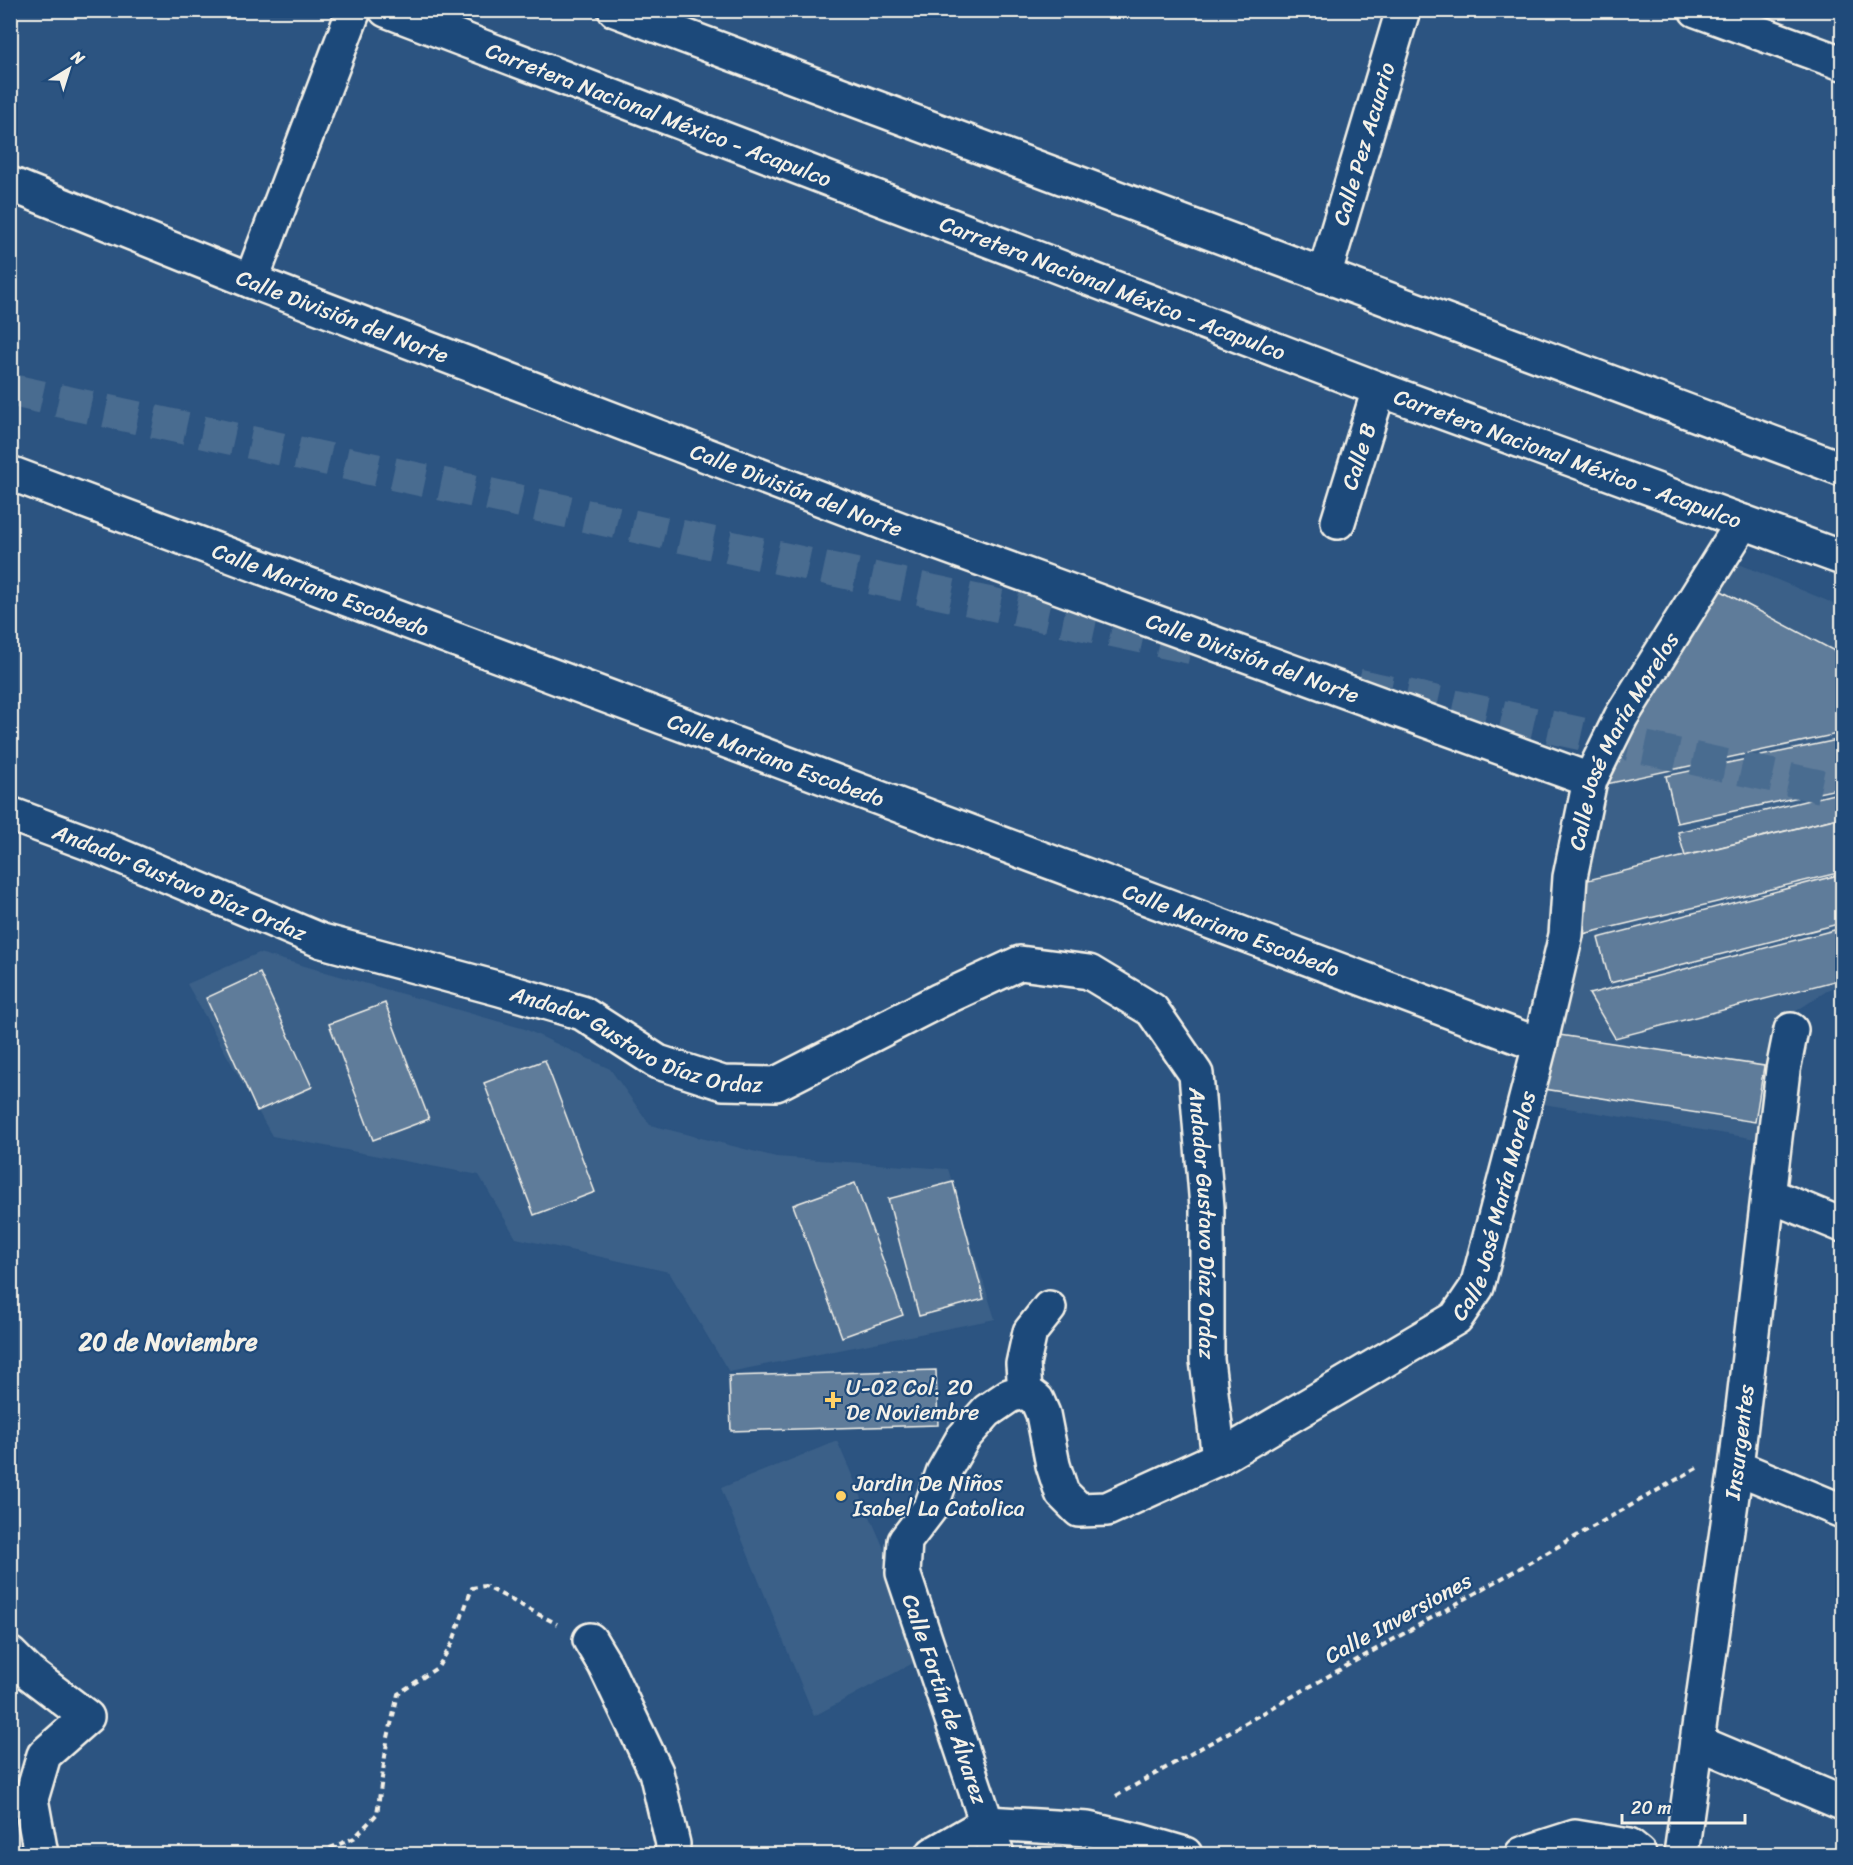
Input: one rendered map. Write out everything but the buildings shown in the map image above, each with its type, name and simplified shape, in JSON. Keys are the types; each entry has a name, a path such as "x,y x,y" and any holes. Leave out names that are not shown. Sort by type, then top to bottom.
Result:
{"street":[{"path":"251,281 354,10"},
{"name":"Carretera Nacional México - Acapulco","path":"386,10 1379,389 1842,558"},
{"path":"615,10 1842,470"},
{"name":"Calle Pez Acuario","path":"1324,276 1403,10"},
{"path":"1696,10 1842,63"},
{"name":"Calle División del Norte","path":"10,184 251,281 913,534 1590,780"},
{"name":"Calle B","path":"1338,522 1379,389"},
{"name":"Calle Mariano Escobedo","path":"10,473 1540,1045"},
{"name":"Calle José María Morelos","path":"1025,1391 1037,1400 1043,1414 1053,1465 1062,1493 1079,1510 1107,1509 1219,1458 1456,1318 1478,1287 1540,1045 1566,935 1570,877 1590,780 1621,717 1743,522"},
{"name":"Andador Gustavo Díaz Ordaz","path":"10,814 99,847 322,941 500,988 582,1013 658,1062 723,1083 776,1084 940,999 1020,963 1089,972 1152,1010 1196,1074 1207,1206 1208,1360 1219,1458"},
{"name":"Insurgentes","path":"1681,1854 1736,1467 1783,1070 1791,1030"},
{"path":"1769,1195 1842,1225"},
{"path":"1025,1391 1023,1364 1030,1332 1049,1308"},
{"name":"Calle Fortín de Álvarez","path":"998,1854 903,1573 905,1541 931,1507 943,1473 963,1438 987,1411 1009,1396 1025,1391"},
{"path":"1736,1467 1842,1511"},
{"path":"590,1640 605,1665 656,1772 673,1844 672,1854"},
{"path":"10,1654 87,1717 44,1755 31,1800 41,1854"},
{"path":"1697,1742 1842,1803"},
{"path":"933,1854 987,1823 1088,1829 1185,1854"},
{"path":"1522,1854 1575,1838 1629,1846 1640,1854"}],"path":[{"name":"Calle Inversiones","path":"1088,1829 1116,1796 1709,1461 1736,1467"},
{"path":"322,1854 323,1851 354,1838 377,1814 387,1742 398,1694 438,1667 452,1644 472,1588 485,1586 590,1640"}],"shaded area":[{"path":"1739,564 1842,607 1842,981 1778,1023 1763,1140 1537,1103 1596,784 1718,576"},
{"path":"259,953 525,1029 610,1069 650,1125 776,1157 948,1169 995,1319 729,1372 669,1272 516,1238 479,1175 272,1136 187,984"},
{"path":"837,1441 930,1654 814,1716 721,1488"}],"tunnel":[{"path":"10,390 1202,650"},
{"path":"1358,685 1842,791"}],"place":[{"name":"U-02 Col. 20 De Noviembre","path":"833,1400"},
{"name":"Jardin De Niños Isabel La Catolica","path":"841,1496"}],"district":[{"name":"20 de Noviembre","path":"168,1342"}]}
